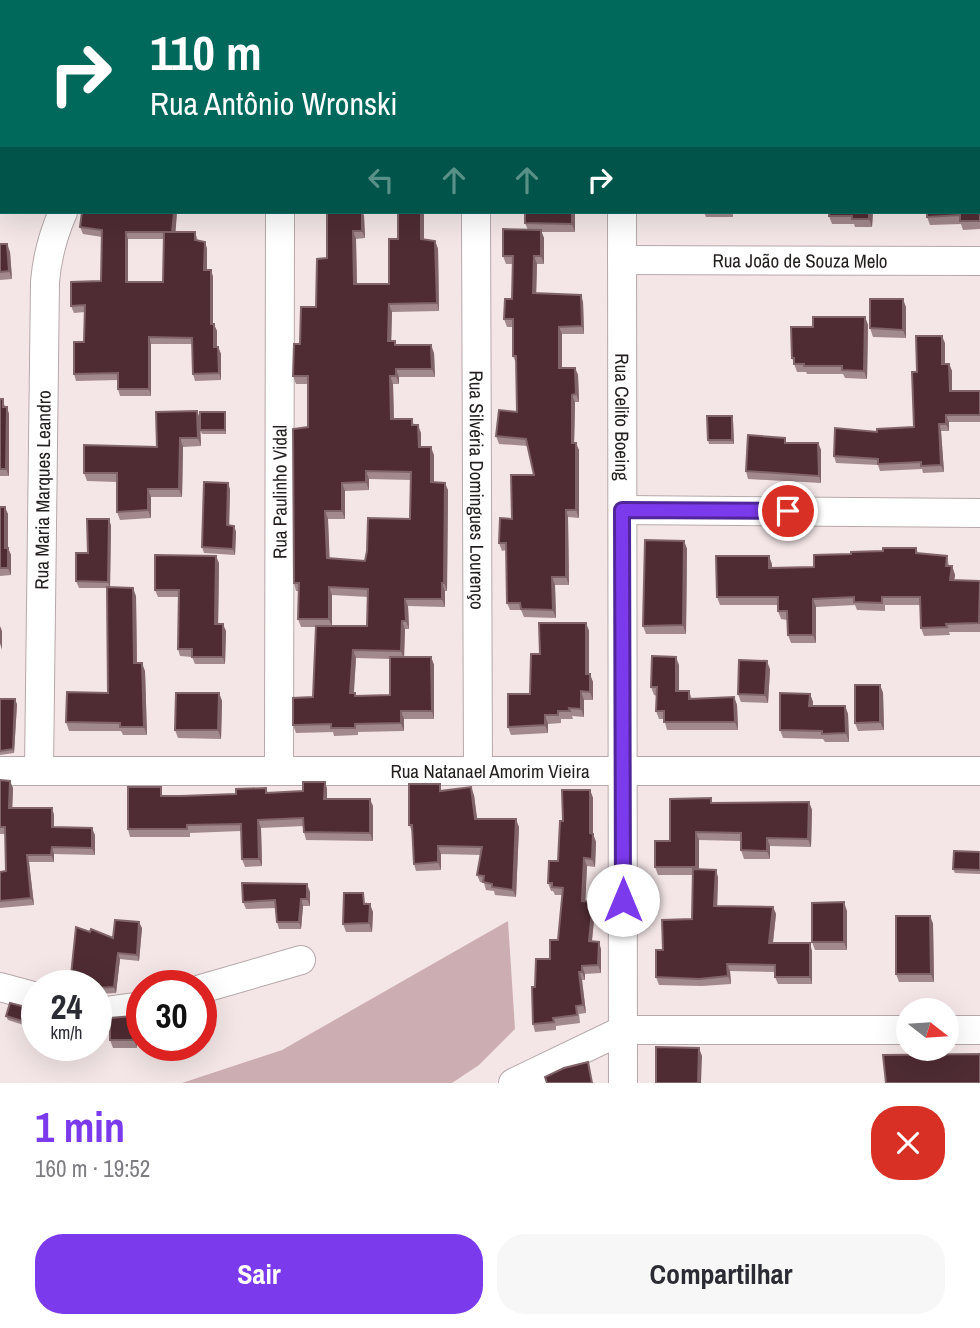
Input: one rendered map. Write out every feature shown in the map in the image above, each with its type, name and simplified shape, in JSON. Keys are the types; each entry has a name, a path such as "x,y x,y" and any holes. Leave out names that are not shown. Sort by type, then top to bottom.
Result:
{"street":[{"name":"Rua Maria Marques Leandro","path":"39,770 45,282 47,258 62,214"},
{"name":"Rua Paulinho Vidal","path":"279,770 280,214"},
{"name":"Rua Silvéria Domingues Lourenço","path":"476,214 478,771"},
{"name":"Rua Celito Boeing","path":"622,214 623,1083"},
{"name":"Rua João de Souza Melo","path":"622,260 980,261"},
{"path":"622,510 980,513"},
{"name":"Rua Natanael Amorim Vieira","path":"0,771 980,771"},
{"path":"217,984 301,960"},
{"path":"0,987 21,993"},
{"path":"513,1083 623,1030 896,1030"},
{"path":"959,1030 980,1030"}],"shaded area":[{"path":"508,921 515,1029 479,1065 452,1083 182,1083 282,1050"}],"building":[{"path":"82,214 174,214 172,232 195,232 195,240 205,242 204,270 211,270 211,324 214,324 214,347 218,347 219,373 193,374 192,338 149,337 149,389 118,389 118,373 74,374 74,342 84,342 85,305 71,306 71,282 101,281 102,230 80,227","holes":["126,232 164,232 163,282 126,282"]},
{"path":"327,214 362,214 362,231 353,231 354,284 389,284 389,239 398,239 398,214 421,214 421,239 435,241 437,303 389,304 388,341 395,341 395,345 431,345 432,369 396,369 396,376 390,376 391,419 412,419 412,425 418,425 419,447 431,447 431,482 445,483 442,599 405,599 406,621 402,621 401,651 353,650 350,693 355,693 355,696 390,695 390,657 431,657 432,711 401,711 401,723 355,724 355,728 331,728 331,724 293,725 293,698 313,697 316,626 367,626 368,589 329,587 329,619 298,619 299,583 294,583 293,429 308,427 308,376 293,376 294,344 300,344 301,307 316,307 317,259 327,258","holes":["366,471 411,472 410,519 368,518 365,561 327,558 325,511 342,511 342,483 366,482"]},
{"path":"525,214 572,214 572,224 525,223"},
{"path":"869,214 869,219 852,219 852,216 829,216"},
{"path":"927,214 980,214 980,221 960,221 960,215 927,217"},
{"path":"503,229 541,230 541,256 534,256 533,293 581,295 582,326 559,327 559,368 575,368 572,443 576,443 576,510 566,510 566,577 552,577 553,610 521,609 520,603 507,603 506,543 499,543 500,518 512,519 511,475 534,475 526,439 496,436 499,410 517,412 513,319 504,319 505,299 512,299 513,256 503,256"},
{"path":"0,244 7,244 9,271 0,272"},
{"path":"870,299 903,299 903,330 870,328"},
{"path":"813,317 865,317 864,371 842,370 842,366 794,364 791,327 813,327"},
{"path":"916,336 942,336 942,364 949,364 950,391 980,391 980,415 946,415 946,424 939,424 941,465 921,466 921,462 878,464 878,459 834,456 835,428 877,432 877,429 914,427 912,372 917,372"},
{"path":"0,399 3,399 3,407 7,407 6,469 0,469"},
{"path":"197,411 198,438 180,438 179,489 148,489 148,510 117,512 117,473 84,473 84,445 157,447 156,412"},
{"path":"200,412 225,412 225,430 200,430"},
{"path":"707,416 732,416 732,440 708,440"},
{"path":"748,435 785,438 785,443 818,443 819,476 746,471"},
{"path":"204,482 228,483 227,525 234,526 233,549 202,547"},
{"path":"0,507 5,507 8,568 0,568"},
{"path":"87,519 109,519 108,582 76,581 76,553 88,553"},
{"path":"645,540 684,541 683,625 643,626"},
{"path":"883,548 916,548 916,553 947,556 946,566 952,566 950,580 980,581 979,623 921,628 920,597 882,597 882,603 854,602 854,597 813,599 813,635 788,635 787,611 778,611 778,597 717,597 716,556 769,556 769,568 814,567 814,555 883,551"},
{"path":"155,555 216,556 215,624 223,624 223,657 192,657 192,649 178,649 179,590 155,590"},
{"path":"107,587 133,588 134,663 142,663 144,727 120,727 120,723 66,722 67,692 108,693"},
{"path":"539,623 586,623 586,674 590,674 590,692 581,691 581,709 569,708 570,711 558,711 558,715 545,715 545,725 508,727 508,694 530,694 531,654 540,654"},
{"path":"652,656 676,657 676,691 689,691 689,699 734,697 735,722 664,722 664,711 656,711 657,687 651,687"},
{"path":"739,660 767,661 765,695 738,694"},
{"path":"855,685 880,685 880,722 855,723"},
{"path":"176,693 219,693 218,730 175,730"},
{"path":"780,693 810,694 809,706 845,706 846,733 780,730"},
{"path":"0,699 15,699 13,749 0,751"},
{"path":"0,780 10,781 9,808 52,808 52,827 92,828 92,848 52,847 51,855 27,855 31,898 0,901 0,872 6,871 5,827 0,827"},
{"path":"303,782 325,782 324,799 370,799 370,833 304,832 303,818 258,820 259,859 242,859 241,824 187,825 187,829 128,829 128,787 161,787 161,796 181,796 236,794 236,789 266,788 266,793 303,791"},
{"path":"409,784 440,784 440,791 471,787 475,819 516,819 513,890 492,887 492,884 483,882 484,876 477,875 482,847 438,846 438,862 414,864 412,825 409,825"},
{"path":"562,790 590,790 592,859 584,858 582,901 593,902 589,941 599,942 598,965 582,966 582,972 579,972 583,1005 576,1006 577,1015 553,1018 554,1022 533,1024 532,987 535,987 536,959 550,959 550,940 558,940 563,888 552,887 552,883 548,883 549,861 558,861 560,821 563,821"},
{"path":"711,798 711,803 809,802 808,839 767,838 767,851 741,850 741,833 696,832 696,867 655,867 655,841 670,841 670,799"},
{"path":"954,851 980,852 980,870 953,869"},
{"path":"693,869 716,870 714,906 773,907 769,943 810,943 810,977 775,977 775,965 727,964 728,976 699,979 656,977 656,950 663,950 662,920 692,919"},
{"path":"242,883 307,884 307,899 301,899 299,922 277,922 275,900 243,902"},
{"path":"344,893 363,893 364,904 370,904 369,923 343,924"},
{"path":"844,902 844,942 812,942 812,903"},
{"path":"896,916 930,916 931,974 896,974"},
{"path":"115,920 139,922 137,955 118,953 114,987 112,970 72,970 76,927 90,932 91,929 113,938"},
{"path":"10,1003 21,1006 21,1021 6,1016"},
{"path":"126,1017 126,1040 112,1040 112,1018"},
{"path":"656,1047 699,1048 698,1083 656,1083"},
{"path":"959,1054 980,1054 980,1083 886,1083 883,1055 896,1055 896,1061 959,1061"},
{"path":"588,1062 592,1083 547,1083 545,1077 564,1068"}],"route":[{"path":"623,900 622,510 788,511"}]}
